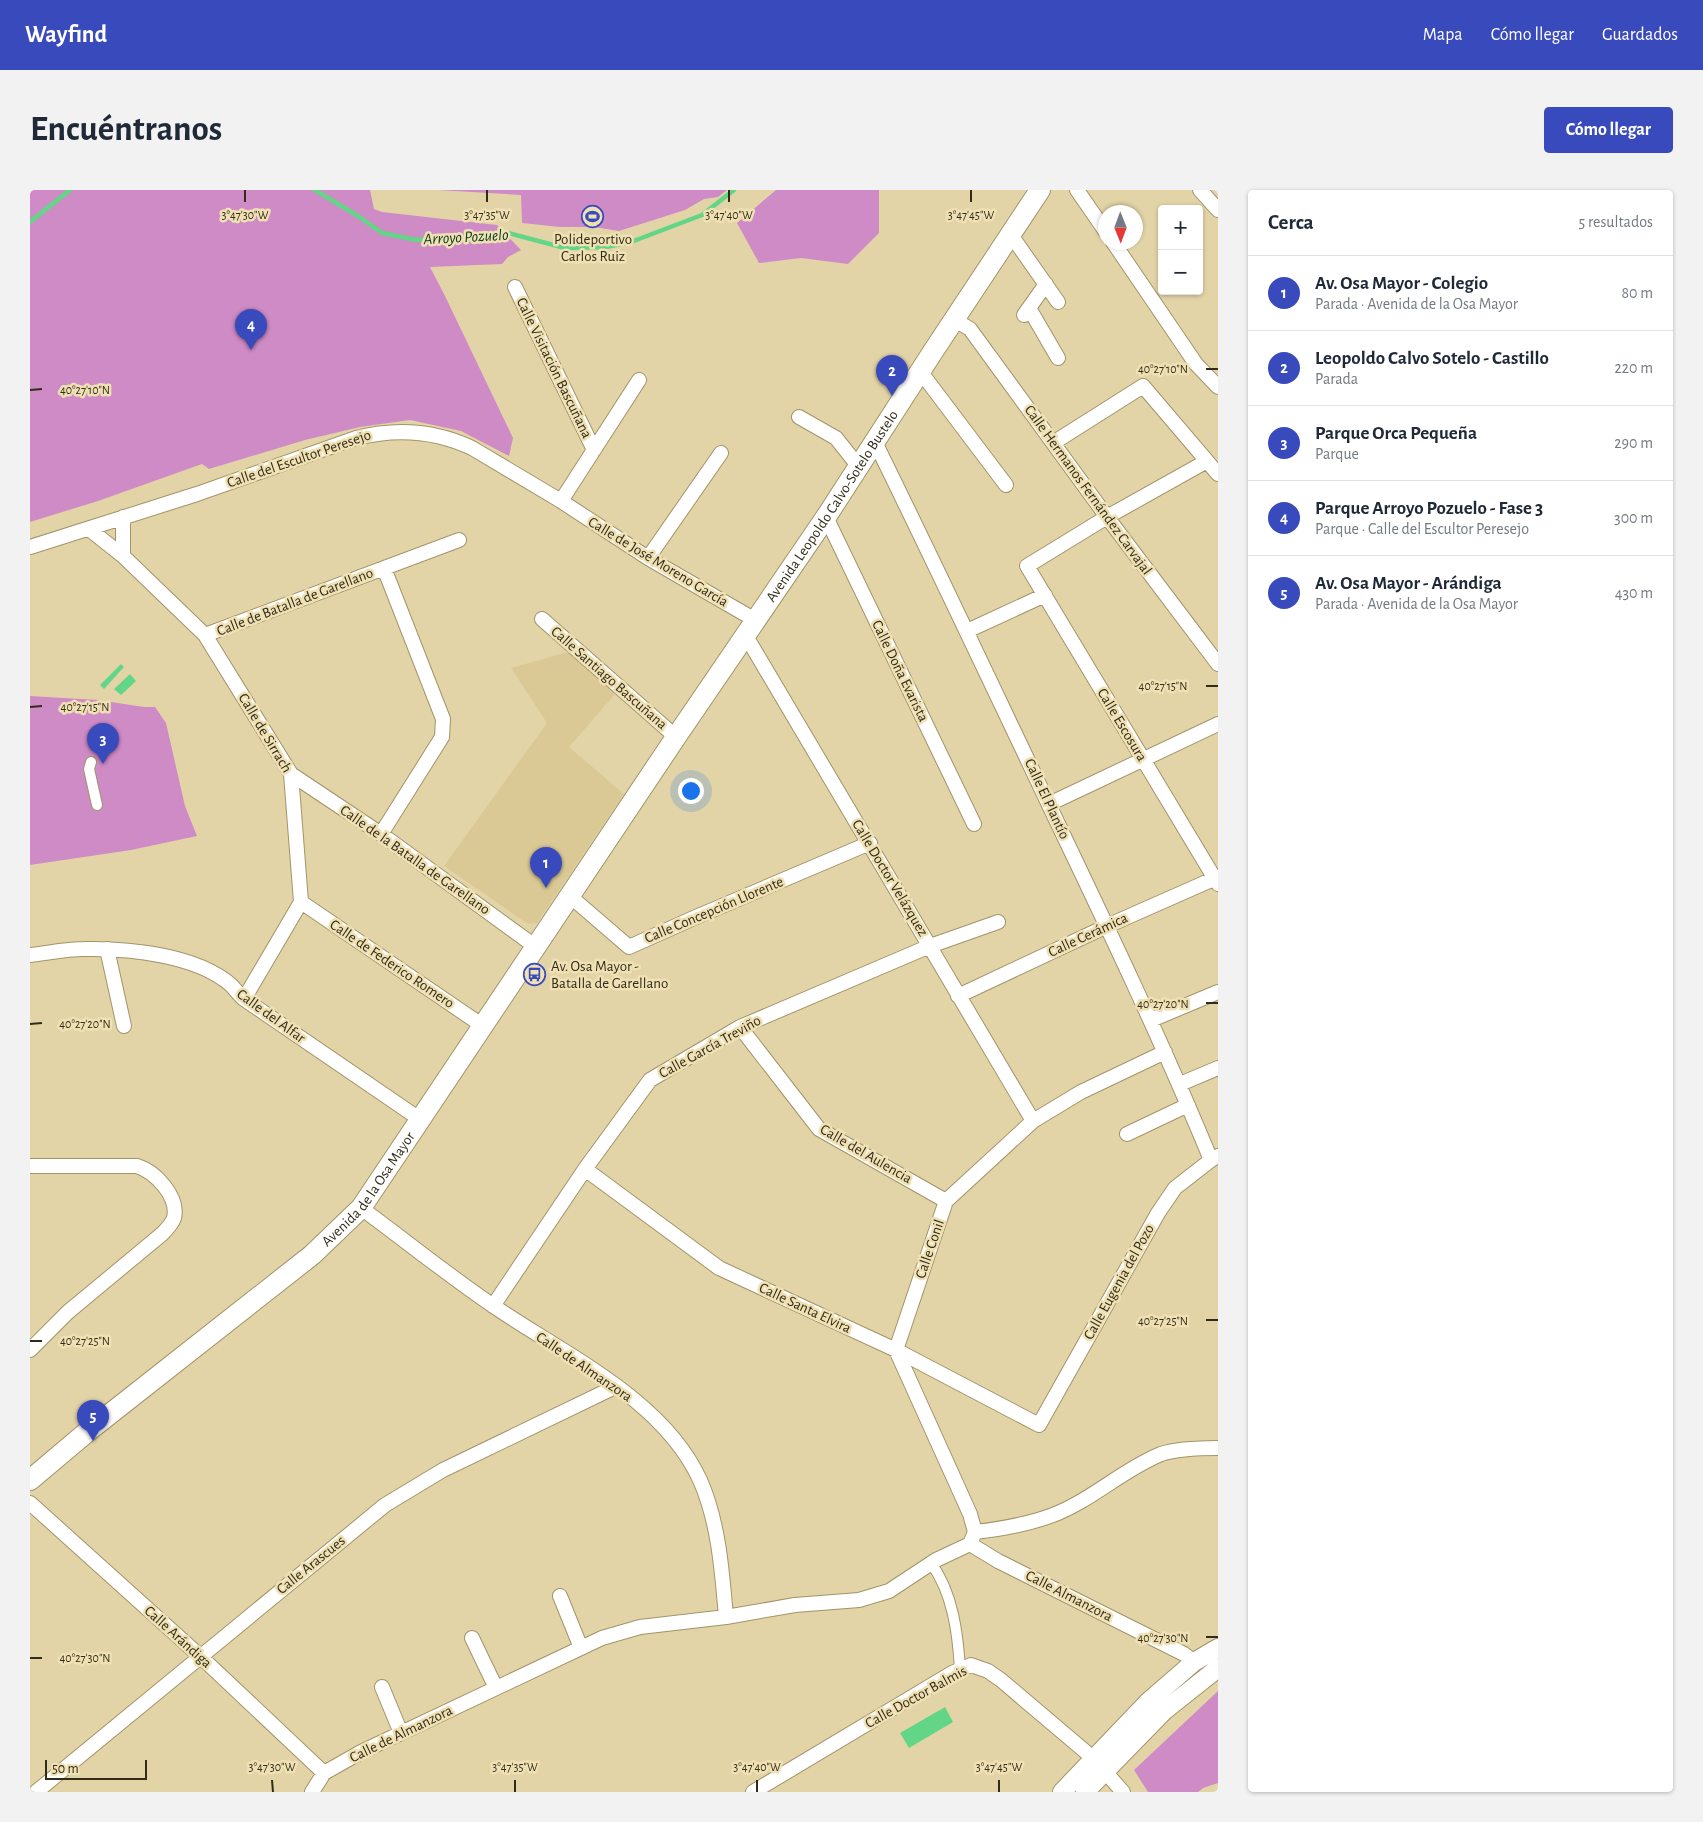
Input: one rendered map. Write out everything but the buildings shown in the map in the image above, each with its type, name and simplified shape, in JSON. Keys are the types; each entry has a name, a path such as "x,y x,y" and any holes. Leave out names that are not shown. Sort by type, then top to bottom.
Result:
{"main road":[{"name":"Avenida Leopoldo Calvo-Sotelo Bustelo","path":"622,820 676,737 752,629 826,518 920,371 1040,190"},
{"name":"Avenida de la Osa Mayor","path":"30,1480 87,1432 312,1255 362,1208 622,820"}],"street":[{"path":"1077,190 1098,220"},
{"path":"1200,190 1218,210"},
{"path":"1011,235 1058,302"},
{"path":"1118,250 1196,364 1218,387"},
{"path":"1046,284 1026,312 1058,358"},
{"name":"Calle Visitación Bascuñana","path":"515,287 594,450"},
{"name":"Calle Hermanos Fernández Carvajal","path":"955,320 970,329 1052,443 1218,664"},
{"path":"920,371 1006,485"},
{"path":"561,501 639,380"},
{"path":"1052,443 1143,386 1218,474"},
{"path":"799,416 836,438 859,467"},
{"name":"Calle del Escultor Peresejo","path":"30,547 197,494 356,438 380,432 411,432 438,435 458,441 499,463 561,501"},
{"name":"Calle El Plantío","path":"875,442 967,630 1151,1020 1188,1105 1215,1158"},
{"path":"648,558 721,453"},
{"path":"1107,517 1207,461"},
{"name":"Calle de José Moreno García","path":"561,501 752,629"},
{"path":"123,517 123,556"},
{"name":"Calle Escosura","path":"1107,517 1027,566 1142,760 1217,880"},
{"name":"Calle Doña Evarista","path":"826,518 974,824"},
{"name":"Calle de Sirrach","path":"89,529 123,556 205,635 292,774 301,902"},
{"name":"Calle de Batalla de Garellano","path":"205,635 460,540"},
{"name":"Calle de Batalla de Garellano","path":"382,834 442,737 443,719 384,568"},
{"path":"967,630 1044,595"},
{"name":"Calle Santiago Bascuñana","path":"542,619 676,737"},
{"name":"Calle Doctor Velázquez","path":"752,629 870,843 1033,1121"},
{"path":"1048,804 1218,724"},
{"path":"91,762 89,769 97,805"},
{"name":"Calle de la Batalla de Garellano","path":"292,774 382,834 536,947"},
{"name":"Calle Concepción Llorente","path":"570,896 629,947 870,843"},
{"name":"Calle Cerámica","path":"958,996 1107,926 1217,880"},
{"path":"244,999 301,902"},
{"name":"Calle de Federico Romero","path":"301,902 483,1026"},
{"name":"Calle García Treviño","path":"494,1306 584,1169 650,1080 740,1027 930,946 998,922"},
{"name":"Calle del Alfar","path":"30,955 82,949 106,949 140,952 179,960 206,969 230,984 244,999 421,1120"},
{"path":"106,949 124,1026"},
{"path":"1151,1020 1218,992"},
{"name":"Calle del Aulencia","path":"740,1027 819,1128 946,1200"},
{"name":"Calle Conil","path":"896,1350 946,1200 1033,1121 1081,1092 1165,1052"},
{"path":"1180,1084 1218,1068"},
{"path":"1127,1134 1188,1105"},
{"name":"Calle Eugenia del Pozo","path":"1039,1425 1158,1213 1175,1188 1215,1158"},
{"path":"30,1166 137,1166 145,1169 166,1189 171,1197 174,1210 172,1224 162,1234 68,1312 30,1350"},
{"name":"Calle Santa Elvira","path":"584,1169 719,1268 896,1350 1039,1425"},
{"name":"Calle de Almanzora","path":"362,1208 494,1306 617,1386 652,1416 680,1446 700,1480 711,1513 721,1565 726,1617"},
{"path":"896,1350 970,1514 972,1538 1053,1515 1086,1498 1124,1472 1162,1454 1203,1448 1218,1448"},
{"name":"Calle Arascues","path":"36,1792 385,1505 443,1470 617,1386"},
{"name":"Calle Arándiga","path":"30,1503 201,1657 324,1773"},
{"name":"Calle de Almanzora","path":"312,1792 324,1773 361,1752 602,1638 640,1627 726,1617 795,1604 859,1600 889,1590 972,1538"},
{"name":"Calle Almanzora","path":"972,1538 998,1561 1184,1654 1194,1662"},
{"path":"932,1563 939,1573 952,1609 958,1639 960,1670"},
{"path":"560,1596 580,1648"},
{"path":"472,1638 496,1688"},
{"path":"1085,1792 1113,1740 1149,1701 1194,1662 1216,1656"},
{"path":"1062,1792 1164,1711 1216,1656"},
{"name":"Calle Doctor Balmis","path":"753,1792 952,1672 971,1665 988,1670 1001,1680 1098,1765 1123,1792"},
{"path":"382,1687 401,1733"}],"shaded area":[{"path":"30,190 370,190 374,209 382,212 497,225 521,250 508,257 502,264 430,267 513,438 509,456 461,431 410,420 360,427 305,440 209,469 202,464 98,501 30,522"},
{"name":"Polideportivo Carlos Ruiz","path":"438,190 727,190 718,197 704,199 685,210 619,231 594,227 560,227 522,223 521,195"},
{"path":"776,190 879,190 879,233 848,264 801,258 759,263 737,223"},
{"path":"568,652 617,692 569,747 624,794 537,923 528,924 444,866 547,723 511,668"},
{"path":"121,664 124,667 104,689 100,685"},
{"path":"130,674 136,681 121,695 114,689"},
{"path":"30,696 98,700 155,707 166,723 185,806 197,836 131,850 30,865"},
{"path":"1218,1691 1218,1783 1203,1788 1198,1792 1148,1792 1134,1770"},
{"path":"945,1707 953,1722 909,1748 900,1733"}],"waterway":[{"name":"Arroyo Pozuelo","path":"30,222 70,190"},
{"name":"Arroyo Pozuelo","path":"315,190 382,233 417,240 441,237 469,239 508,233 565,248 606,247 631,242 702,215 734,190"}],"place":[{"name":"Polideportivo Carlos Ruiz","path":"593,216"},
{"name":"Parque Arroyo Pozuelo - Fase 3","path":"251,350"},
{"name":"Leopoldo Calvo Sotelo - Castillo","path":"892,396"},
{"name":"Parque Orca Pequeña","path":"103,764"},
{"name":"Av. Osa Mayor - Colegio","path":"546,888"},
{"name":"Av. Osa Mayor - Batalla de Garellano","path":"535,975"},
{"name":"Av. Osa Mayor - Arándiga","path":"93,1441"}]}
